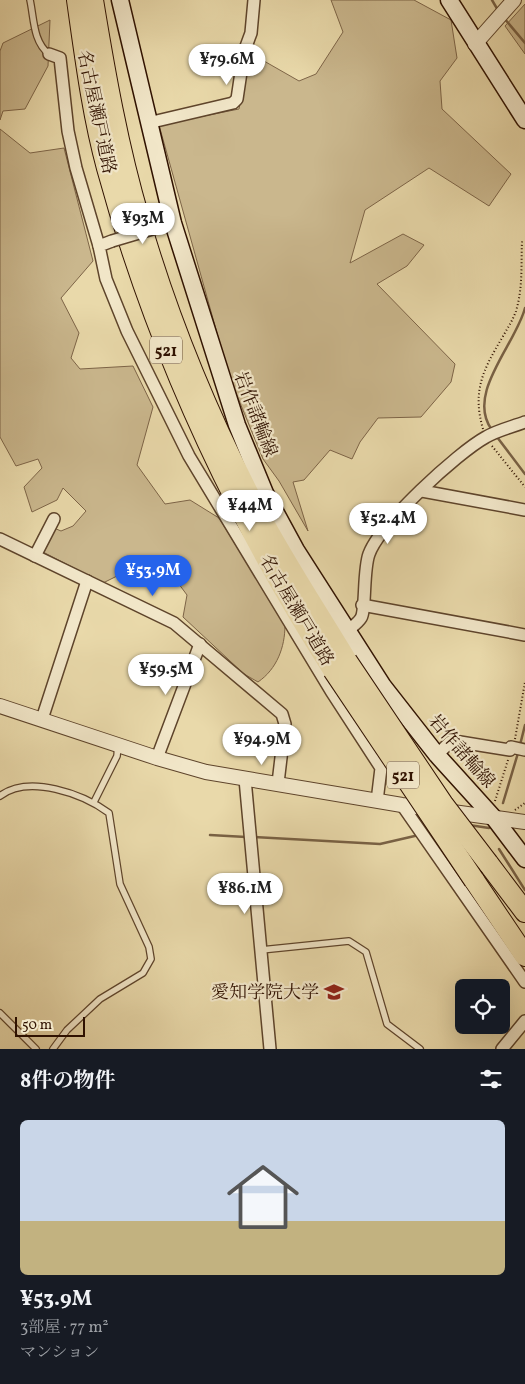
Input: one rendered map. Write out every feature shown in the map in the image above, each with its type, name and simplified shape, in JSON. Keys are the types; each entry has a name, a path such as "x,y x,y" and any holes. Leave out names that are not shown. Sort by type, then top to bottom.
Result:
{"highway":[{"name":"名古屋瀬戸道路","path":"77,0 87,75 107,167 163,342 193,414 245,520 290,601 525,912"},
{"name":"名古屋瀬戸道路","path":"93,0 104,71 123,161 139,218 179,336 200,388 259,513 340,665 474,880 525,956"}],"main road":[{"name":"岩作諸輪線","path":"120,0 169,224 236,425 265,493 296,550 383,686 437,755 494,818 525,859"},
{"path":"449,0 475,44 525,120"}],"street":[{"path":"148,123 234,103 237,99 244,52 251,33 254,0"},
{"path":"475,44 514,0"},
{"path":"49,54 60,58 68,131 76,168 99,246 106,280 127,331 189,456 331,691 381,768 377,801"},
{"path":"99,246 169,224"},
{"path":"347,630 361,618 366,565 373,545 380,534 422,491 463,454 486,437 525,422"},
{"path":"422,491 525,510"},
{"path":"35,556 54,519"},
{"path":"0,539 174,623 282,714 285,724 278,783"},
{"path":"42,720 87,581"},
{"path":"362,605 525,635"},
{"path":"157,758 200,644"},
{"path":"0,706 118,746 206,772 402,805 525,822"},
{"path":"437,755 450,742 454,741 499,749 510,750 511,747 521,749"},
{"path":"245,779 270,1049"},
{"path":"402,805 525,982"},
{"path":"502,1049 525,1021"}],"lane":[{"path":"30,0 38,41 41,48 49,54"},
{"path":"94,802 116,756 118,746"},
{"path":"0,796 16,788 45,787 94,802 109,813 120,884 149,947 151,959 143,973 94,1005 67,1030 53,1049"},
{"path":"261,950 349,941 366,952 387,1024 420,1049"},
{"path":"0,1013 36,1049"}],"path":[{"path":"522,241 520,297 516,313 491,356 479,386 478,410 486,437 525,487"},
{"path":"514,811 525,803"}],"shaded area":[{"path":"331,0 414,0 451,20 457,58 440,81 442,109 511,174 489,206 429,168 365,210 350,263 403,234 424,245 407,266 377,284 455,364 451,382 421,417 378,418 360,442 352,459 330,450 304,480 293,482 308,531 279,481 263,459 229,376 159,125 239,109 250,53 299,81 316,74 343,32"},
{"path":"525,4 525,54 505,26"},
{"path":"50,20 48,66 25,109 3,111 0,120 0,51 3,43"},
{"path":"0,129 30,153 64,148 93,261 61,298 79,333 71,358 80,369 133,366 153,407 137,465 165,504 190,500 219,518 285,625 279,657 265,677 258,682 244,674 183,617 187,595 158,556 152,585 141,586 139,574 123,573 103,583 43,552 38,536 47,525 61,531 73,526 86,511 63,488 57,500 32,512 24,487 42,468 38,459 16,466 0,437"}],"waterway":[{"path":"492,0 499,12"},
{"path":"504,18 525,43"},
{"path":"492,430 485,416 484,401 488,385 520,322 525,308"},
{"path":"497,437 525,474"},
{"path":"520,745 525,725"},
{"path":"503,803 518,753"},
{"path":"469,825 489,828"},
{"path":"210,835 246,837"},
{"path":"254,837 380,844 419,835"},
{"path":"499,849 525,890"}],"place":[{"name":"愛知学院大学","path":"334,992"}]}
